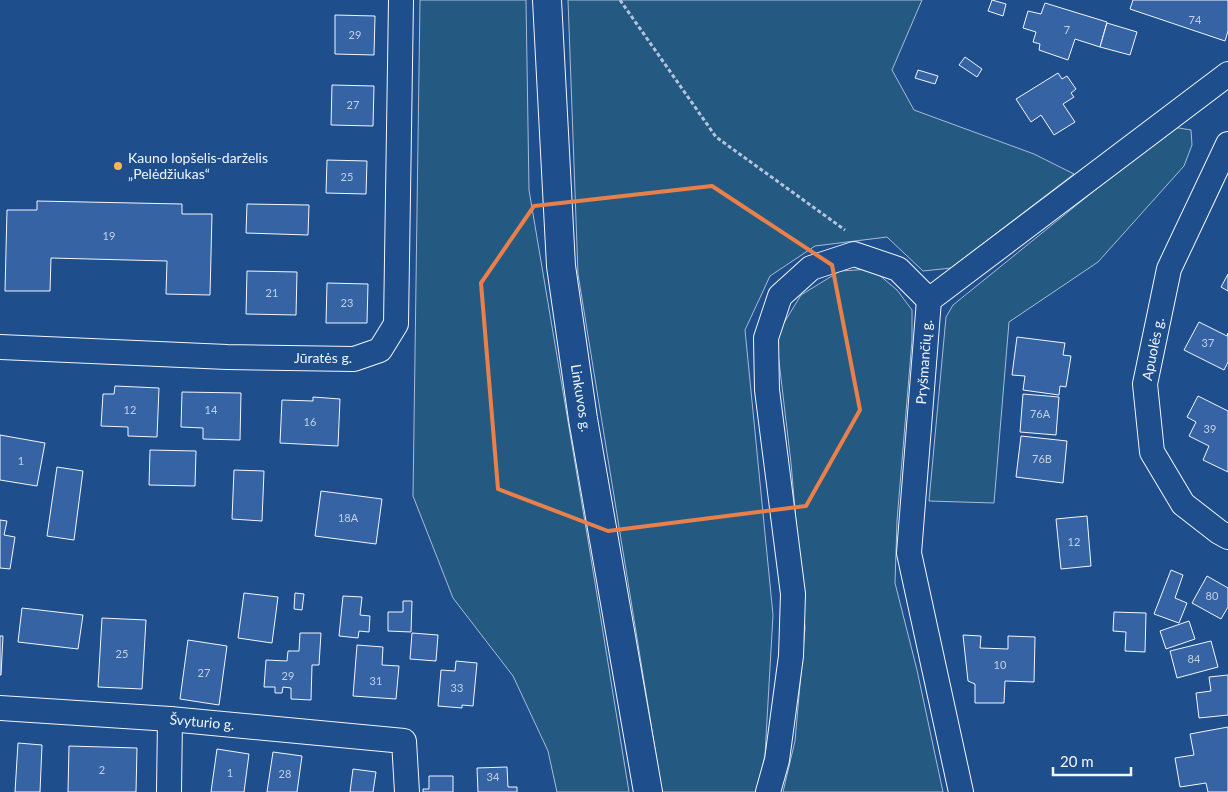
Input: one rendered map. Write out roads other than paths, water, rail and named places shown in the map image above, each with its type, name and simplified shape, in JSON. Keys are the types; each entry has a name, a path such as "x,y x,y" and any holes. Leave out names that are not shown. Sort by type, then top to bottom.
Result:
{"main road":[{"name":"Linkuvos g.","path":"548,0 561,266 583,419 648,792"}],"street":[{"name":"Jūratės g.","path":"0,347 227,357 354,359 380,350 396,324 401,0"},
{"name":"Pryšmančių g.","path":"961,792 910,554 929,300 1228,74"},
{"name":"Apuolės g.","path":"1228,144 1169,269 1145,384 1152,452 1183,504 1228,537"},
{"path":"768,792 777,760 791,656 793,594 767,390 766,338 780,296 810,268 854,254 898,268 929,300"},
{"name":"Švyturio g.","path":"0,708 170,719 404,741 407,792"},
{"path":"169,792 170,719"}],"place":[{"name":"Kauno lopšelis-darželis „Pelėdžiukas“","path":"118,166"}]}
